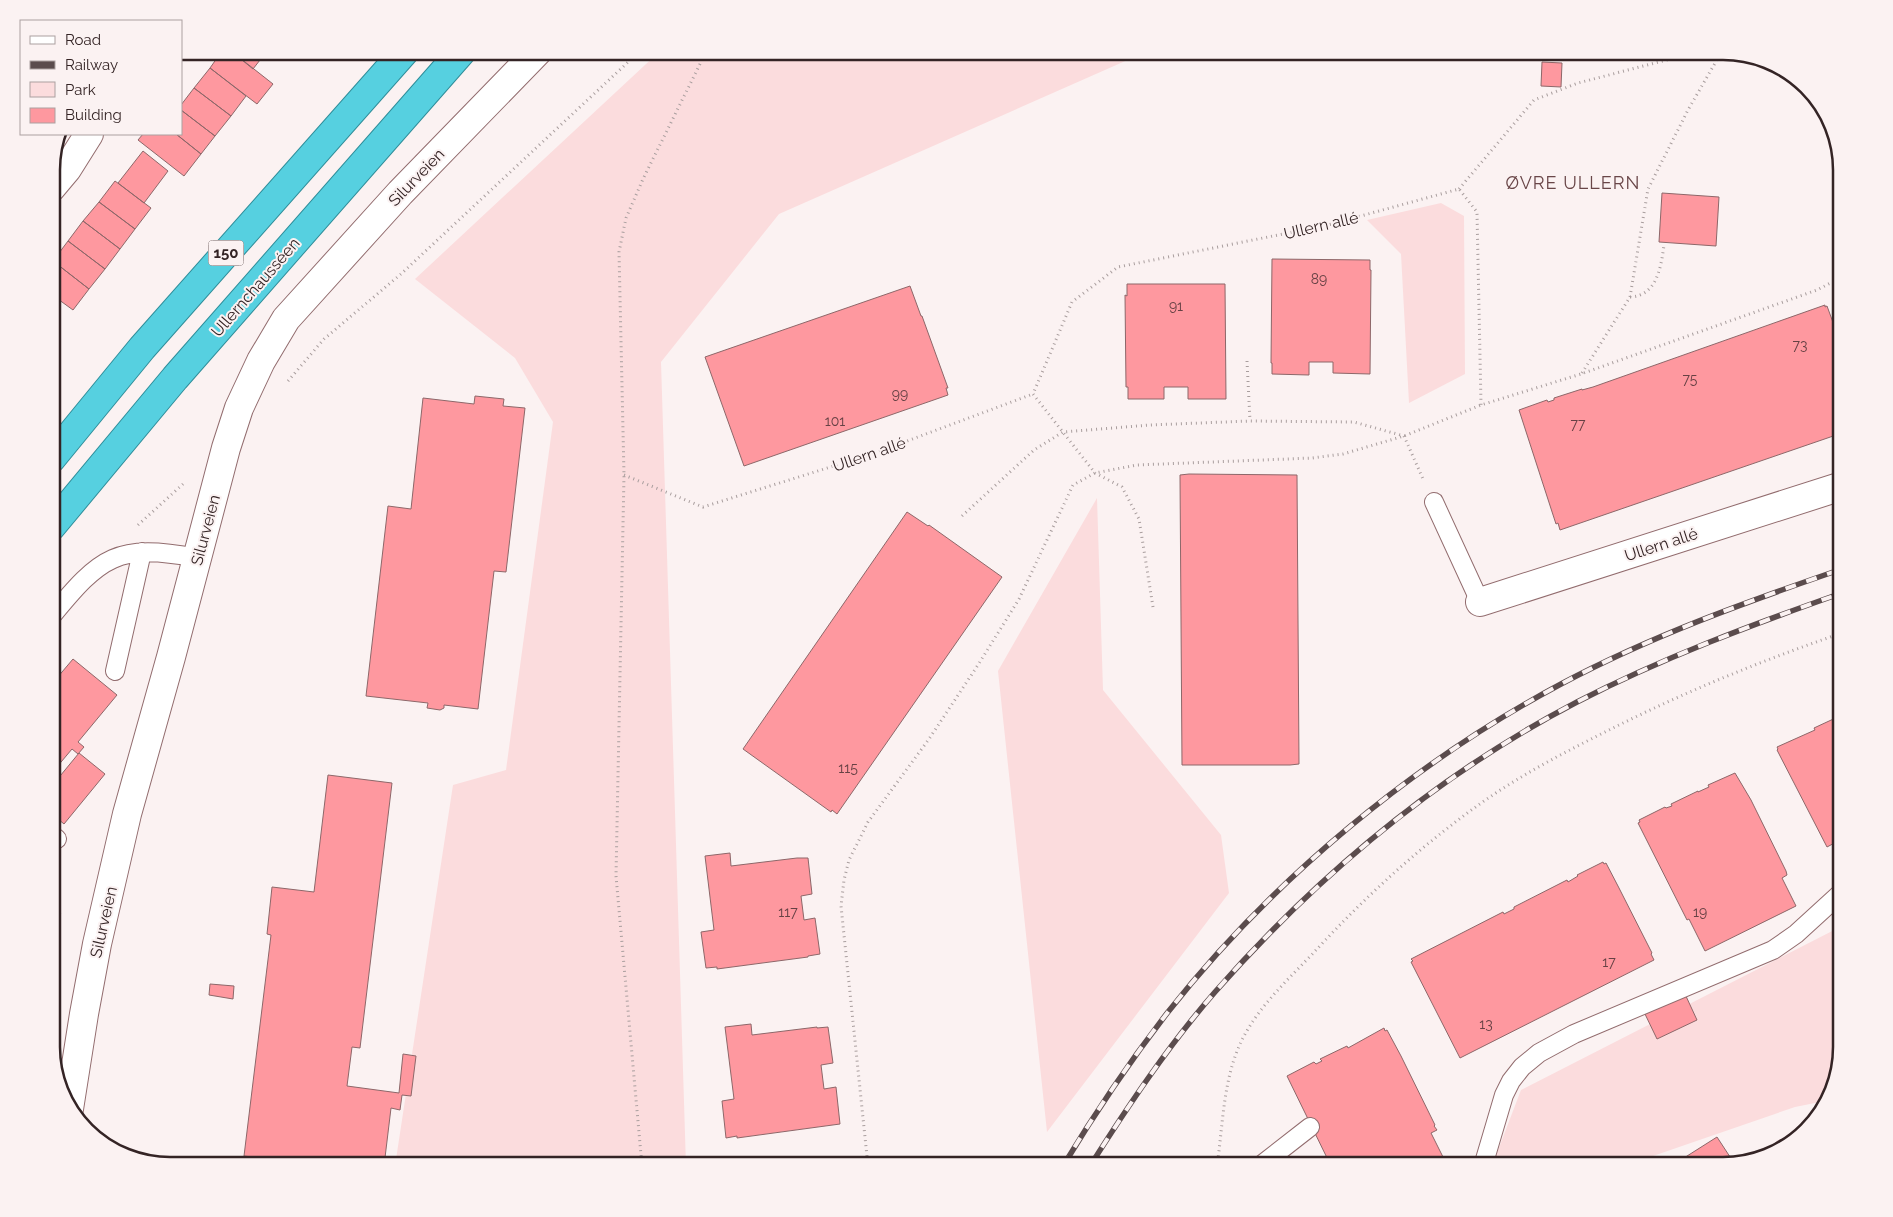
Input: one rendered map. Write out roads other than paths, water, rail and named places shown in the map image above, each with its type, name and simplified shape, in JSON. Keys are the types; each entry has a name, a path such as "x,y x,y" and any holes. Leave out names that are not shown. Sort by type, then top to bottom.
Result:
{"highway":[{"name":"150","path":"60,449 149,341 397,60"},
{"name":"Ullernchausséen","path":"60,517 175,378 454,60"}],"street":[{"name":"Silurveien","path":"71,1096 97,944 127,814 226,448 239,408 261,361 286,319 400,193 529,60"},
{"path":"60,178 88,135"},
{"name":"Ullern allé","path":"1480,602 1833,489"}],"lane":[{"path":"1434,502 1480,602"},
{"path":"115,671 142,552"},
{"path":"60,608 89,574 105,562 120,555 142,552 171,553 197,558"},
{"path":"1486,1157 1504,1095 1511,1081 1522,1066 1539,1053 1574,1034 1773,950 1796,934 1833,900"},
{"path":"1272,1157 1310,1127"}],"railway":[{"path":"1069,1157 1140,1049 1209,963 1252,916 1299,871 1348,828 1399,788 1452,750 1506,715 1561,684 1629,650 1699,621 1833,572"},
{"path":"1096,1157 1149,1077 1215,992 1295,908 1382,830 1477,761 1526,730 1577,702 1641,671 1707,643 1833,596"}],"district":[{"name":"ØVRE ULLERN","path":"1573,183"}]}
